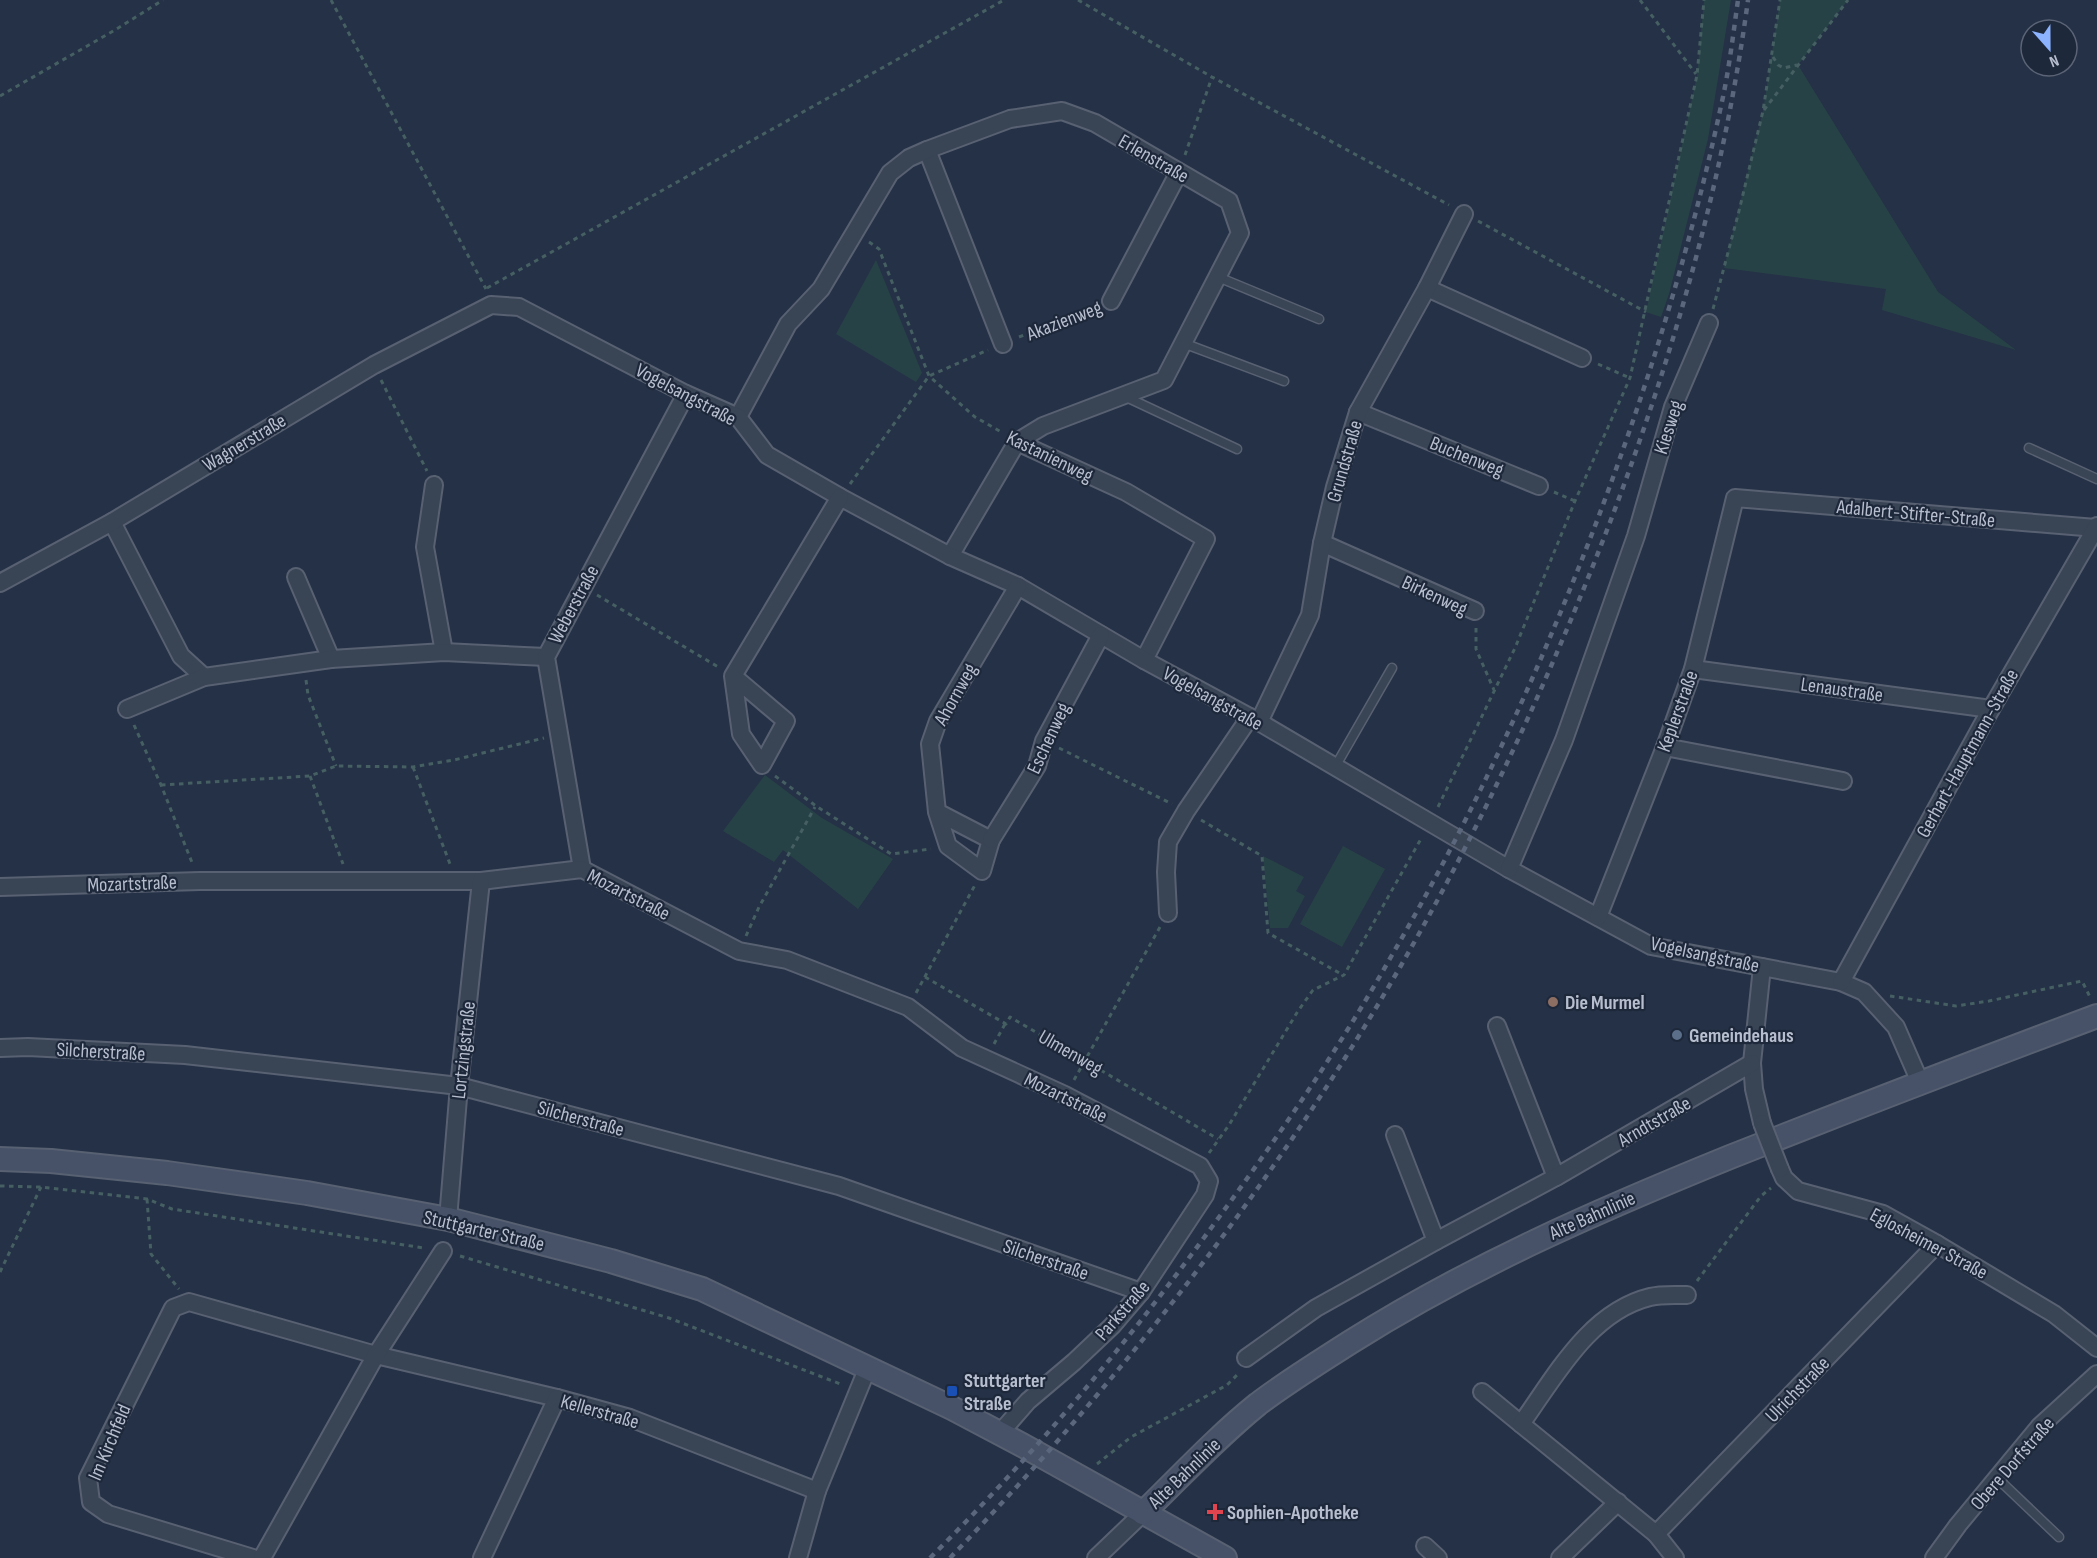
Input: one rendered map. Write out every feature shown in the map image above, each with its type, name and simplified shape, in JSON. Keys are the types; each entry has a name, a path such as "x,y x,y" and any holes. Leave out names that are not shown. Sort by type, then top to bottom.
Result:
{"street":[{"name":"Erlenstraße","path":"738,417 788,324 821,289 890,173 909,158 927,150 1010,119 1062,111 1095,123 1229,201 1240,233 1164,380 1043,426 1017,442 950,556"},
{"path":"927,150 1003,344"},
{"name":"Akazienweg","path":"1111,301 1179,172"},
{"name":"Grundstraße","path":"1255,720 1310,615 1322,543 1335,487 1358,412 1427,288 1464,214"},
{"path":"1427,288 1582,358"},
{"name":"Vogelsangstraße","path":"491,305 519,307 686,394 738,417 767,455 950,556 1018,586 1144,660 1255,720 1509,869 1651,946 1841,982 1864,992 1896,1027 1920,1082"},
{"name":"Wagnerstraße","path":"0,583 112,522 374,365 491,305"},
{"name":"Kiesweg","path":"1509,869 1564,740 1636,536 1673,407 1709,323"},
{"name":"Weberstraße","path":"582,868 546,657 686,394"},
{"name":"Buchenweg","path":"1358,412 1539,486"},
{"name":"Kastanienweg","path":"1017,442 1126,492 1206,539 1144,660"},
{"path":"434,485 425,547 444,652"},
{"path":"733,676 786,721 762,765 741,734 733,676 840,497"},
{"name":"Adalbert-Stifter-Straße","path":"1736,498 2096,527"},
{"name":"Keplerstraße","path":"1598,917 1693,669 1736,498"},
{"path":"112,522 181,657 204,677"},
{"name":"Gerhart-Hauptmann-Straße","path":"1841,982 1991,709 2096,527"},
{"name":"Birkenweg","path":"1322,543 1475,611"},
{"path":"296,577 331,659"},
{"name":"Ahornweg","path":"948,846 936,812 930,744 938,721 1018,586"},
{"name":"Eschenweg","path":"992,840 1037,766 1044,741 1101,634"},
{"path":"127,709 204,677 331,659 444,652 546,657"},
{"name":"Lenaustraße","path":"1693,669 1991,709"},
{"path":"1168,914 1167,842 1186,811 1255,720"},
{"path":"1665,747 1843,781"},
{"path":"936,812 992,840 982,871 948,846"},
{"name":"Mozartstraße","path":"0,887 200,881 481,881 582,868 739,951 787,960 908,1008 962,1048 1065,1095 1200,1166"},
{"name":"Lortzingstraße","path":"448,1219 459,1086 481,881"},
{"path":"1762,967 1752,1063 1754,1089 1762,1123 1782,1173"},
{"name":"Alte Bahnlinie","path":"1143,1513 1211,1445 1259,1404 1313,1365 1404,1308 1499,1257 1605,1208 2095,1009"},
{"path":"1497,1026 1556,1177"},
{"name":"Silcherstraße","path":"0,1048 28,1047 185,1055 459,1086 839,1186 1141,1292"},
{"name":"Arndtstraße","path":"1246,1358 1316,1308 1556,1177 1752,1063"},
{"path":"1395,1135 1436,1241"},
{"name":"Stuttgarter Straße","path":"0,1159 51,1161 236,1182 448,1219 611,1261 702,1289 868,1367 1000,1433 1225,1558"},
{"name":"Parkstraße","path":"1000,1433 1028,1401 1112,1326 1141,1292 1205,1195 1209,1181 1200,1166"},
{"name":"Eglosheimer Straße","path":"1782,1173 1798,1191 1883,1214 2054,1314 2097,1348"},
{"name":"Ulrichstraße","path":"1656,1534 1937,1244"},
{"path":"262,1558 376,1354 443,1251"},
{"path":"1521,1424 1580,1343 1615,1311 1651,1297 1687,1295"},
{"path":"189,1302 376,1354"},
{"name":"Im Kirchfeld","path":"189,1302 173,1308 127,1398 88,1478 91,1502 108,1514 253,1558"},
{"name":"Kellerstraße","path":"376,1354 630,1418 817,1491"},
{"path":"798,1558 817,1491 868,1367"},
{"name":"Obere Dorfstraße","path":"1934,1558 2039,1427 2097,1374"},
{"path":"1482,1392 1656,1534 1675,1558"},
{"path":"482,1558 557,1398"},
{"path":"1560,1558 1618,1502"},
{"path":"1096,1558 1143,1513"},
{"path":"1425,1546 1438,1558"}],"lane":[{"path":"1218,277 1319,319"},
{"path":"1183,343 1284,381"},
{"path":"1123,396 1237,449"},
{"path":"2029,448 2097,479"},
{"path":"1335,767 1392,668"},
{"path":"1997,1478 2059,1537"}],"path":[{"path":"0,96 163,0"},
{"path":"331,0 486,289 491,305"},
{"path":"486,289 1004,0"},
{"path":"1078,0 1212,77 1646,312"},
{"path":"1640,0 1697,75"},
{"path":"1200,1166 1236,1114 1313,990 1344,975 1430,824 1515,648 1575,501 1630,378 1697,75 1704,0"},
{"path":"1709,323 1763,111 1780,0"},
{"path":"1763,111 1848,0"},
{"path":"1772,56 1778,65 1784,68 1798,65"},
{"path":"1179,172 1212,77"},
{"name":"Kastanienweg","path":"854,233 879,249 929,376 975,417 1017,442"},
{"name":"Akazienweg","path":"929,376 1111,301"},
{"path":"1582,358 1630,378"},
{"path":"374,365 434,485"},
{"path":"840,497 929,376"},
{"path":"1539,486 1575,501"},
{"path":"582,587 733,676"},
{"name":"Birkenweg","path":"1475,611 1476,649 1494,690"},
{"path":"303,663 308,695 336,766"},
{"path":"127,709 200,881"},
{"path":"161,785 310,776 336,766 413,767 454,760 559,734"},
{"path":"1044,741 1186,811 1262,856 1268,933 1344,975"},
{"path":"762,765 816,806 891,854 948,846"},
{"path":"413,767 456,880"},
{"path":"310,776 350,881"},
{"path":"739,951 759,907 816,806"},
{"path":"908,1008 982,871"},
{"path":"1065,1095 1168,914"},
{"name":"Ulmenweg","path":"925,977 1006,1024 1010,1017 1218,1139"},
{"path":"1864,992 1956,1006 2082,981 2095,1009"},
{"path":"986,1059 1006,1024"},
{"path":"1687,1295 1761,1196 1782,1173"},
{"path":"0,1272 41,1187"},
{"path":"147,1199 152,1254 189,1302"},
{"path":"1079,1477 1131,1437 1227,1385 1244,1368 1246,1358"}],"green space":[{"path":"1704,0 1731,0 1708,139 1669,294 1661,317 1646,312 1697,75"},
{"path":"1780,0 1848,0 1798,65 1938,292 2016,350 1882,310 1886,289 1724,268 1763,111"},
{"path":"876,260 922,373 916,382 836,334"},
{"path":"765,775 822,818 893,859 858,909 783,850 774,862 723,831"},
{"path":"1343,846 1385,869 1342,947 1300,924"},
{"path":"1263,856 1304,877 1296,891 1305,896 1288,928 1270,928"}],"railway":[{"path":"930,1558 969,1519 1079,1397 1214,1224 1284,1125 1351,1024 1449,851 1527,691 1595,526 1650,371 1709,160 1724,93 1738,0"},
{"path":"950,1558 1014,1490 1136,1348 1250,1198 1355,1043 1403,962 1462,854 1542,688 1612,517 1635,454 1695,263 1725,132 1748,0"}],"place":[{"name":"Die Murmel","path":"1553,1002"},
{"name":"Gemeindehaus","path":"1677,1035"},
{"name":"Stuttgarter Straße","path":"952,1391"},
{"name":"Sophien-Apotheke","path":"1215,1512"}]}
